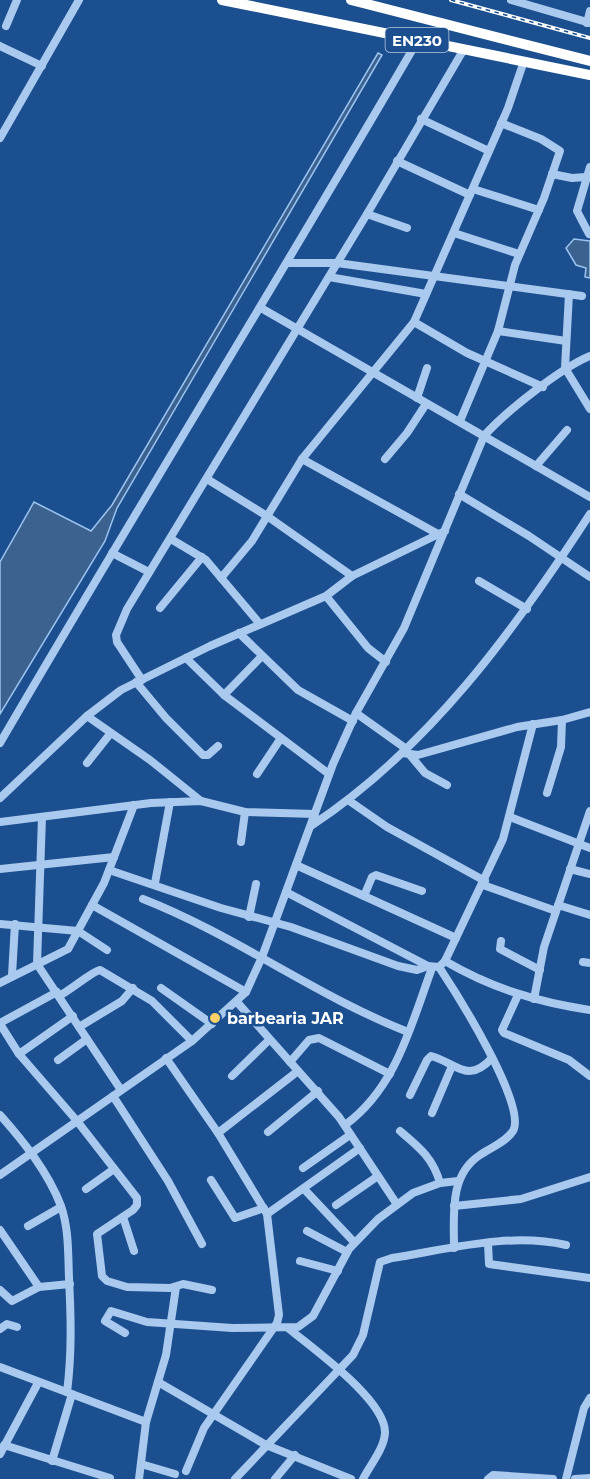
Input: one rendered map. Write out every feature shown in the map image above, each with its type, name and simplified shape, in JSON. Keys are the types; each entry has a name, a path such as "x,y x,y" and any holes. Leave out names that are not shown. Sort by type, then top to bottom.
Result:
{"highway":[{"name":"EN230","path":"222,0 590,75"},
{"path":"233,0 245,4"},
{"name":"EN230","path":"351,0 590,61"}],"street":[{"path":"6,26 17,0"},
{"path":"0,138 79,0"},
{"path":"517,1 589,23 590,11"},
{"path":"0,743 288,263 418,40"},
{"path":"0,46 42,66"},
{"path":"218,746 208,755 203,755 139,681 116,635 149,572 298,329 464,49"},
{"path":"221,578 252,541 302,459 414,322 472,192 524,61"},
{"path":"421,119 489,151"},
{"path":"460,421 498,331 519,254 539,210 559,149 501,123"},
{"path":"397,161 472,192 539,210"},
{"path":"589,234 577,211 590,168"},
{"path":"552,174 572,178 586,177"},
{"path":"367,214 407,228"},
{"path":"454,233 519,254"},
{"path":"288,263 337,263 582,296"},
{"path":"329,277 426,294"},
{"path":"569,294 565,368 590,409"},
{"path":"261,308 590,497"},
{"path":"414,322 486,361 543,387"},
{"path":"498,331 566,341"},
{"path":"0,1175 192,1041 246,992 275,923 329,774 356,713 386,662 484,436 499,421 565,368 590,356"},
{"path":"417,398 427,368"},
{"path":"385,459 407,433 426,404"},
{"path":"536,466 567,430"},
{"path":"302,459 442,532"},
{"path":"207,479 267,516 352,576"},
{"path":"459,494 529,536 590,577"},
{"path":"310,826 348,800 405,752 463,688 528,609 590,514"},
{"path":"0,798 87,716 139,681 239,633 326,596 352,576 442,532"},
{"path":"171,539 202,557 260,624"},
{"path":"112,553 149,572"},
{"path":"160,608 202,557"},
{"path":"479,581 528,609"},
{"path":"326,596 368,648 386,662"},
{"path":"239,633 261,657 298,690 353,722"},
{"path":"224,695 261,657"},
{"path":"186,658 224,695 329,774"},
{"path":"405,752 533,724 562,720 590,712"},
{"path":"356,713 405,752 425,773 447,785"},
{"path":"87,716 150,760 201,801"},
{"path":"547,793 561,747 562,720"},
{"path":"345,1125 365,1110 390,1074 436,965 456,938 484,883 510,817 533,724"},
{"path":"87,763 110,734"},
{"path":"257,774 281,738"},
{"path":"348,800 387,827 484,883 557,908 590,915"},
{"path":"0,822 134,805 201,801 245,812 315,814"},
{"path":"154,883 170,802"},
{"path":"0,983 68,949 110,870 134,805"},
{"path":"534,999 544,947 590,811"},
{"path":"241,842 245,812"},
{"path":"42,817 36,926 37,964 122,1090"},
{"path":"510,817 590,848"},
{"path":"0,869 114,857"},
{"path":"296,865 456,938"},
{"path":"570,869 590,874"},
{"path":"110,870 249,917 275,923 398,966 417,970 436,965"},
{"path":"364,896 372,878 376,875 422,891"},
{"path":"249,917 256,884"},
{"path":"286,892 436,965 518,995 590,1010"},
{"path":"143,898 262,957 361,1012 408,1032"},
{"path":"92,905 246,992"},
{"path":"0,924 78,931 107,950"},
{"path":"12,975 15,924"},
{"path":"501,941 500,950 540,970"},
{"path":"436,965 466,1008 492,1058 512,1100 516,1123 513,1130 499,1144 468,1163 458,1181 454,1206 454,1248"},
{"path":"192,1041 152,1001 134,988 97,970 84,982 0,1023 19,1054 76,1121 138,1202 123,1217 97,1234 102,1276 107,1281 127,1287 176,1287 183,1284 212,1290"},
{"path":"79,1027 122,1001 134,988"},
{"path":"161,988 212,1024"},
{"path":"518,995 502,1032 569,1060 590,1076"},
{"path":"237,1002 269,1040 318,1091 345,1125 396,1203"},
{"path":"19,1054 73,1016"},
{"path":"290,1062 305,1043 319,1038 390,1074"},
{"path":"58,1060 87,1039"},
{"path":"232,1076 269,1040"},
{"path":"411,1095 428,1058 434,1057 461,1070 477,1071 492,1058"},
{"path":"166,1058 218,1133 266,1211 279,1315 201,1434 186,1472"},
{"path":"432,1113 452,1066"},
{"path":"218,1133 298,1071"},
{"path":"268,1132 318,1091"},
{"path":"113,1096 168,1181 202,1244"},
{"path":"0,1115 31,1153 61,1207 68,1233 73,1322 70,1393 52,1461"},
{"path":"400,1131 429,1156 440,1183"},
{"path":"303,1168 350,1135"},
{"path":"211,1180 235,1218 266,1211 304,1189 360,1148"},
{"path":"86,1189 114,1169"},
{"path":"336,1205 378,1176"},
{"path":"454,1206 521,1199 590,1178"},
{"path":"125,1333 105,1322 111,1311 147,1322 232,1328 288,1328 304,1324 313,1316 354,1242 396,1203 412,1193 440,1183 458,1181"},
{"path":"304,1189 354,1242"},
{"path":"28,1226 61,1207"},
{"path":"123,1217 134,1251"},
{"path":"0,1230 39,1287"},
{"path":"307,1231 347,1252"},
{"path":"235,1479 353,1355 363,1335 378,1263 392,1258 488,1243 533,1239 566,1245"},
{"path":"488,1243 489,1264 590,1278"},
{"path":"300,1261 338,1271"},
{"path":"0,1290 12,1301 39,1287 70,1284"},
{"path":"139,1479 146,1422 172,1322 176,1287"},
{"path":"0,1329 7,1324 17,1327"},
{"path":"288,1328 339,1371 378,1410 384,1424 382,1446 363,1479"},
{"path":"0,1367 146,1422"},
{"path":"158,1382 266,1445 351,1479"},
{"path":"0,1454 38,1383"},
{"path":"566,1479 584,1408 590,1398"},
{"path":"4,1445 110,1478"},
{"path":"275,1479 295,1455"},
{"path":"141,1464 175,1474"},
{"path":"488,1479 493,1475 553,1479"},
{"path":"575,1479 590,1478"}],"water":[{"path":"378,53 382,55 117,508 105,541 0,714 0,562 34,502 91,531 112,505"},
{"path":"574,239 590,241 590,278 585,277 586,268 576,265 566,248"}],"railway":[{"path":"451,0 590,38"}],"place":[{"name":"barbearia JAR","path":"215,1018"}]}
